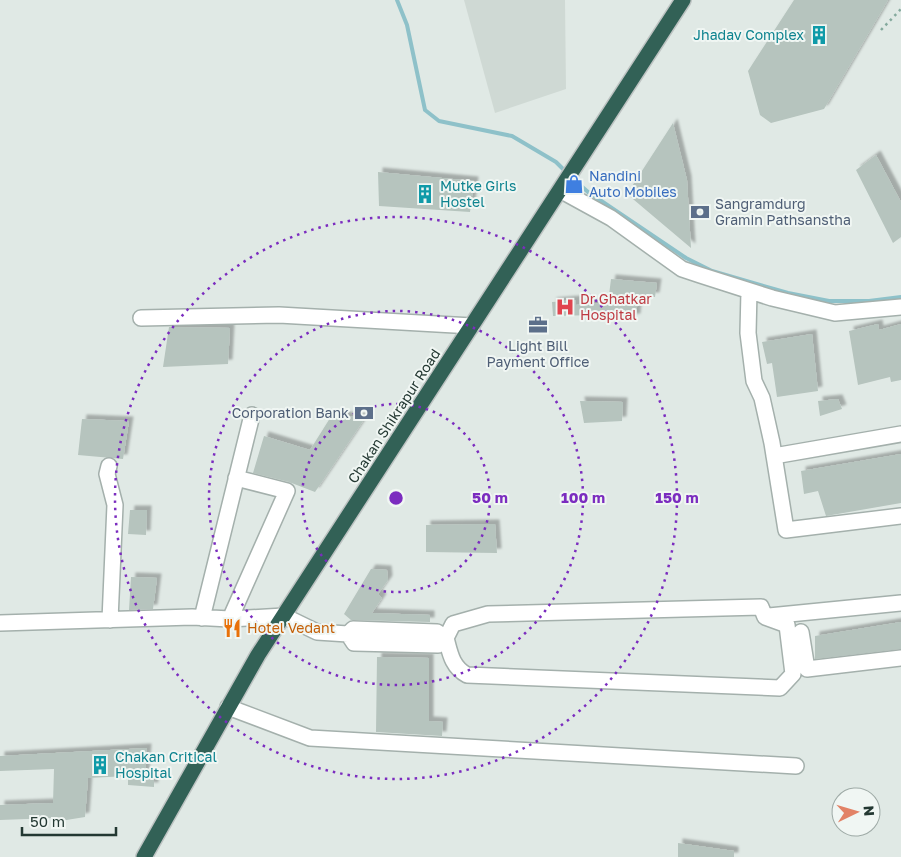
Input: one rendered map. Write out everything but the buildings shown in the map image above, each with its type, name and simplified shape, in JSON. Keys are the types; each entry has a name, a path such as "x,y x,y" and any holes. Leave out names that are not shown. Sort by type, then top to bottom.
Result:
{"highway":[{"name":"Chakan Shikrapur Road","path":"144,857 228,707 284,616 683,0"}],"street":[{"path":"562,187 611,218 682,269 748,291 835,313 901,307"},
{"path":"748,291 748,333 754,381 762,398 786,530 901,516"},
{"path":"141,318 278,315 472,326"},
{"path":"202,618 252,415"},
{"path":"774,456 901,434"},
{"path":"109,466 107,474 114,505 110,620"},
{"path":"230,620 288,491 236,478"},
{"path":"765,617 901,603"},
{"path":"0,623 202,618 230,620 284,616 317,632 348,634 353,629 437,632 446,638 452,660 458,670 467,674 780,688 793,674 788,625 765,617 761,608 488,614 453,624 446,638"},
{"path":"801,632 807,668 901,658"},
{"path":"228,707 310,738 796,766"}],"path":[{"path":"881,30 901,9"}],"shaded area":[{"path":"464,0 565,0 566,89 495,113"}],"waterway":[{"path":"397,0 407,25 425,110 439,121 512,136 556,162 566,172"},
{"path":"571,177 588,192 686,258 712,271 788,293 829,301 869,301 901,297"}],"place":[{"name":"Jhadav Complex","path":"819,35"},
{"name":"Nandini Auto Mobiles","path":"574,184"},
{"name":"Mutke Girls Hostel","path":"425,194"},
{"name":"Sangramdurg Gramin Pathsanstha","path":"700,212"},
{"name":"Dr Ghatkar Hospital","path":"565,307"},
{"name":"Light Bill Payment Office","path":"538,325"},
{"name":"Corporation Bank","path":"364,413"},
{"name":"Hotel Vedant","path":"232,628"},
{"name":"Chakan Critical Hospital","path":"100,765"}]}
